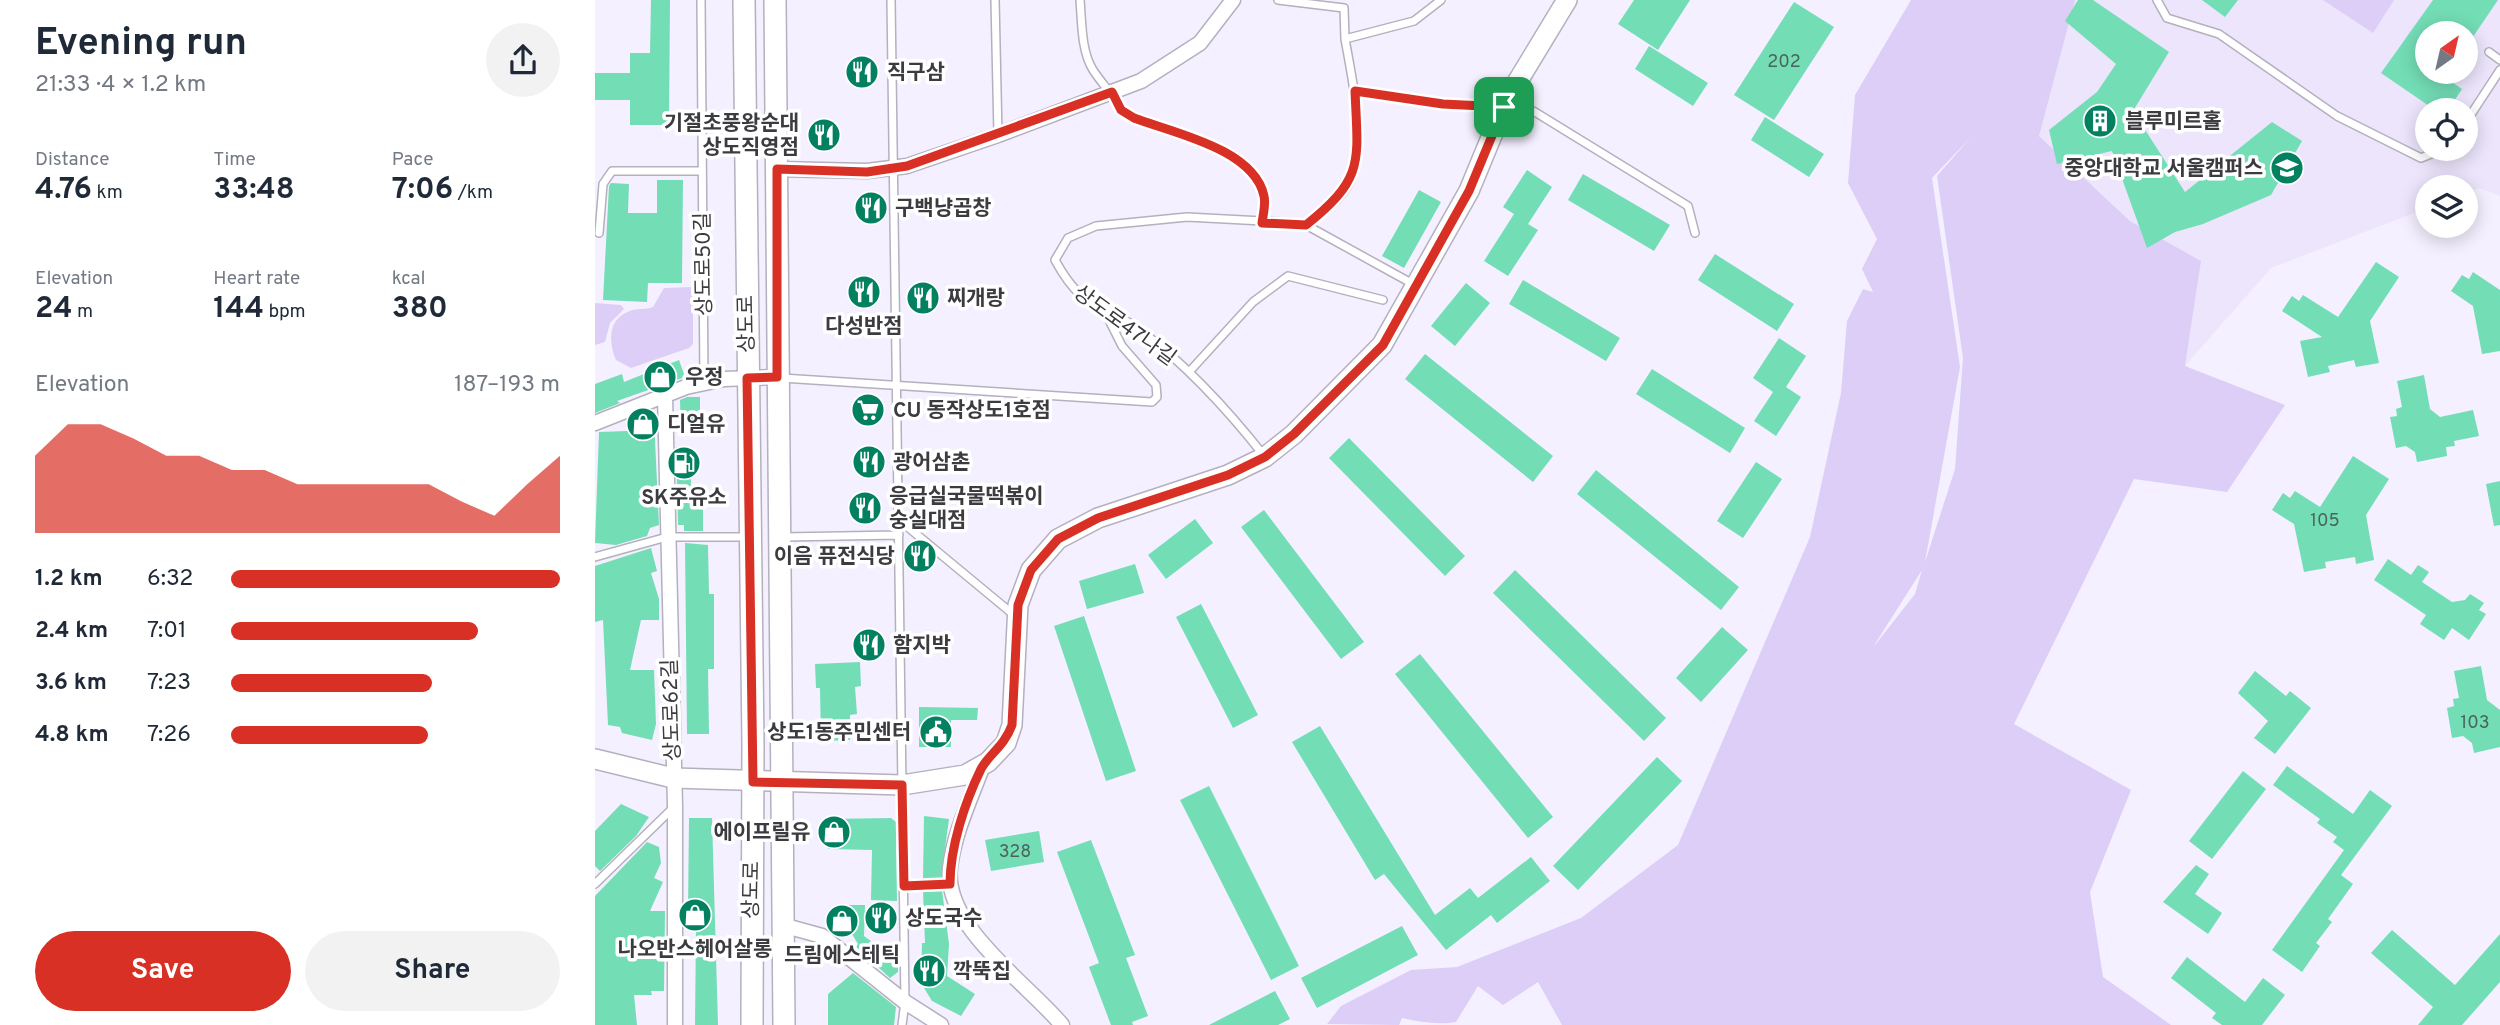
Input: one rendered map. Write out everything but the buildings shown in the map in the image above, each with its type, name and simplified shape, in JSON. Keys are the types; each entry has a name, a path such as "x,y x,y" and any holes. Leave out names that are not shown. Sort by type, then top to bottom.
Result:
{"main road":[{"name":"상도로","path":"744,0 753,782 752,1025"},
{"name":"상도로","path":"775,0 777,377 782,537 784,1025"}],"street":[{"path":"777,169 867,172 893,168 998,135 1141,81 1200,43 1233,0"},
{"path":"595,759 673,778 753,782 783,789 902,785 965,775 983,765 1006,743 1012,725 1017,617 1031,570 1058,539 1098,518 1228,475 1265,457 1294,434 1383,345 1469,191 1506,103 1567,0"},
{"path":"595,423 704,384 777,377"},
{"name":"상도로62길","path":"665,396 674,806 675,1025"},
{"path":"983,765 954,846 950,884 963,920 972,933 1038,997 1062,1025"},
{"path":"782,925 821,936 905,1003 941,1025"}],"lane":[{"name":"상도로50길","path":"701,0 704,384"},
{"path":"891,0 904,886 905,1003 902,1025"},
{"path":"995,0 998,135"},
{"path":"1080,0 1085,49 1092,69 1112,92 1121,110 1134,118 1239,159 1257,177 1265,197 1262,223 1306,225 1417,286"},
{"path":"1278,0 1345,8 1345,39 1355,91 1357,145 1353,175 1337,201 1306,225"},
{"path":"1345,39 1414,21 1441,0"},
{"path":"2157,0 2167,18 2219,34 2337,116 2415,155"},
{"path":"2489,52 2500,60"},
{"path":"2478,104 2500,70"},
{"path":"1355,91 1443,104 1506,103 1535,112 1688,206 1695,233"},
{"path":"599,233 603,184 612,171 702,171"},
{"name":"상도로47나길","path":"1262,223 1187,217 1096,226 1068,238 1055,260 1070,286 1105,312 1122,318 1140,331 1189,372 1234,418 1265,457"},
{"name":"상도로47나길","path":"1189,372 1253,302 1288,276 1383,300"},
{"path":"777,377 897,388 1152,402 1157,397 1156,385 1122,346 1105,312"},
{"path":"898,519 1017,617"},
{"path":"782,537 899,535"},
{"path":"595,557 667,537 749,537"},
{"path":"595,884 674,806"},
{"path":"904,886 950,884"}],"shaded area":[{"path":"1911,0 2075,0 2039,136 2130,221 2201,261 2185,366 2285,405 2227,492 2134,479 2014,724 2131,790 2090,892 2103,977 2171,1025 1562,1025 1538,982 1503,1005 1478,986 1456,1022 1429,1023 1402,1018 1399,1025 1327,1024 1341,1006 1411,970 1457,967 1581,918 1678,845 1810,537 1841,393 1847,321 1863,289 1873,292 1862,269 1877,239 1848,183 1855,95","holes":["1970,138 1937,176 1963,358 1955,469 1925,562 1960,367 1932,178","1922,570 1915,594 1875,645 1875,644"]},
{"name":"중앙대학교 서울캠퍼스","path":"2063,0 2500,0 2500,196 2478,189 2478,175 2415,175 2415,213 2271,268 2185,366 2201,261 2130,221 2039,136"},
{"path":"2323,0 2394,0 2373,33"},
{"path":"693,287 693,344 689,348 631,368 616,360 611,338 617,319 633,310 653,307 664,288"},
{"path":"595,303 621,305 624,309 610,323 605,342 595,345"}],"place":[{"name":"직구삼","path":"862,72"},
{"name":"블루미르홀","path":"2100,121"},
{"name":"기절초풍왕순대 상도직영점","path":"824,135"},
{"name":"중앙대학교 서울캠퍼스","path":"2287,168"},
{"name":"구백냥곱창","path":"871,208"},
{"name":"다성반점","path":"864,292"},
{"name":"찌개랑","path":"923,298"},
{"name":"우정","path":"660,377"},
{"name":"CU 동작상도1호점","path":"868,410"},
{"name":"디얼유","path":"643,424"},
{"name":"광어삼촌","path":"869,462"},
{"name":"SK주유소","path":"684,463"},
{"name":"응급실국물떡볶이 숭실대점","path":"865,508"},
{"name":"이음 퓨전식당","path":"920,556"},
{"name":"함지박","path":"869,645"},
{"name":"상도1동주민센터","path":"936,732"},
{"name":"에이프릴유","path":"834,832"},
{"name":"나오반스헤어살롱","path":"695,915"},
{"name":"상도국수","path":"881,918"},
{"name":"드림에스테틱","path":"842,921"},
{"name":"깍뚝집","path":"929,971"}],"route":[{"path":"1355,91 1443,104 1504,107 1469,191 1383,345 1294,434 1265,457 1228,475 1098,518 1058,539 1031,570 1018,605 1014,647 1015,711 1012,725 1006,743 983,765 954,846 950,884 904,886 902,785 753,782 747,378 777,377 777,169 867,172 907,166 1112,92 1121,110 1134,118 1239,159 1257,177 1265,197 1262,223 1306,225 1337,201 1353,175 1357,145 1355,91"}]}
